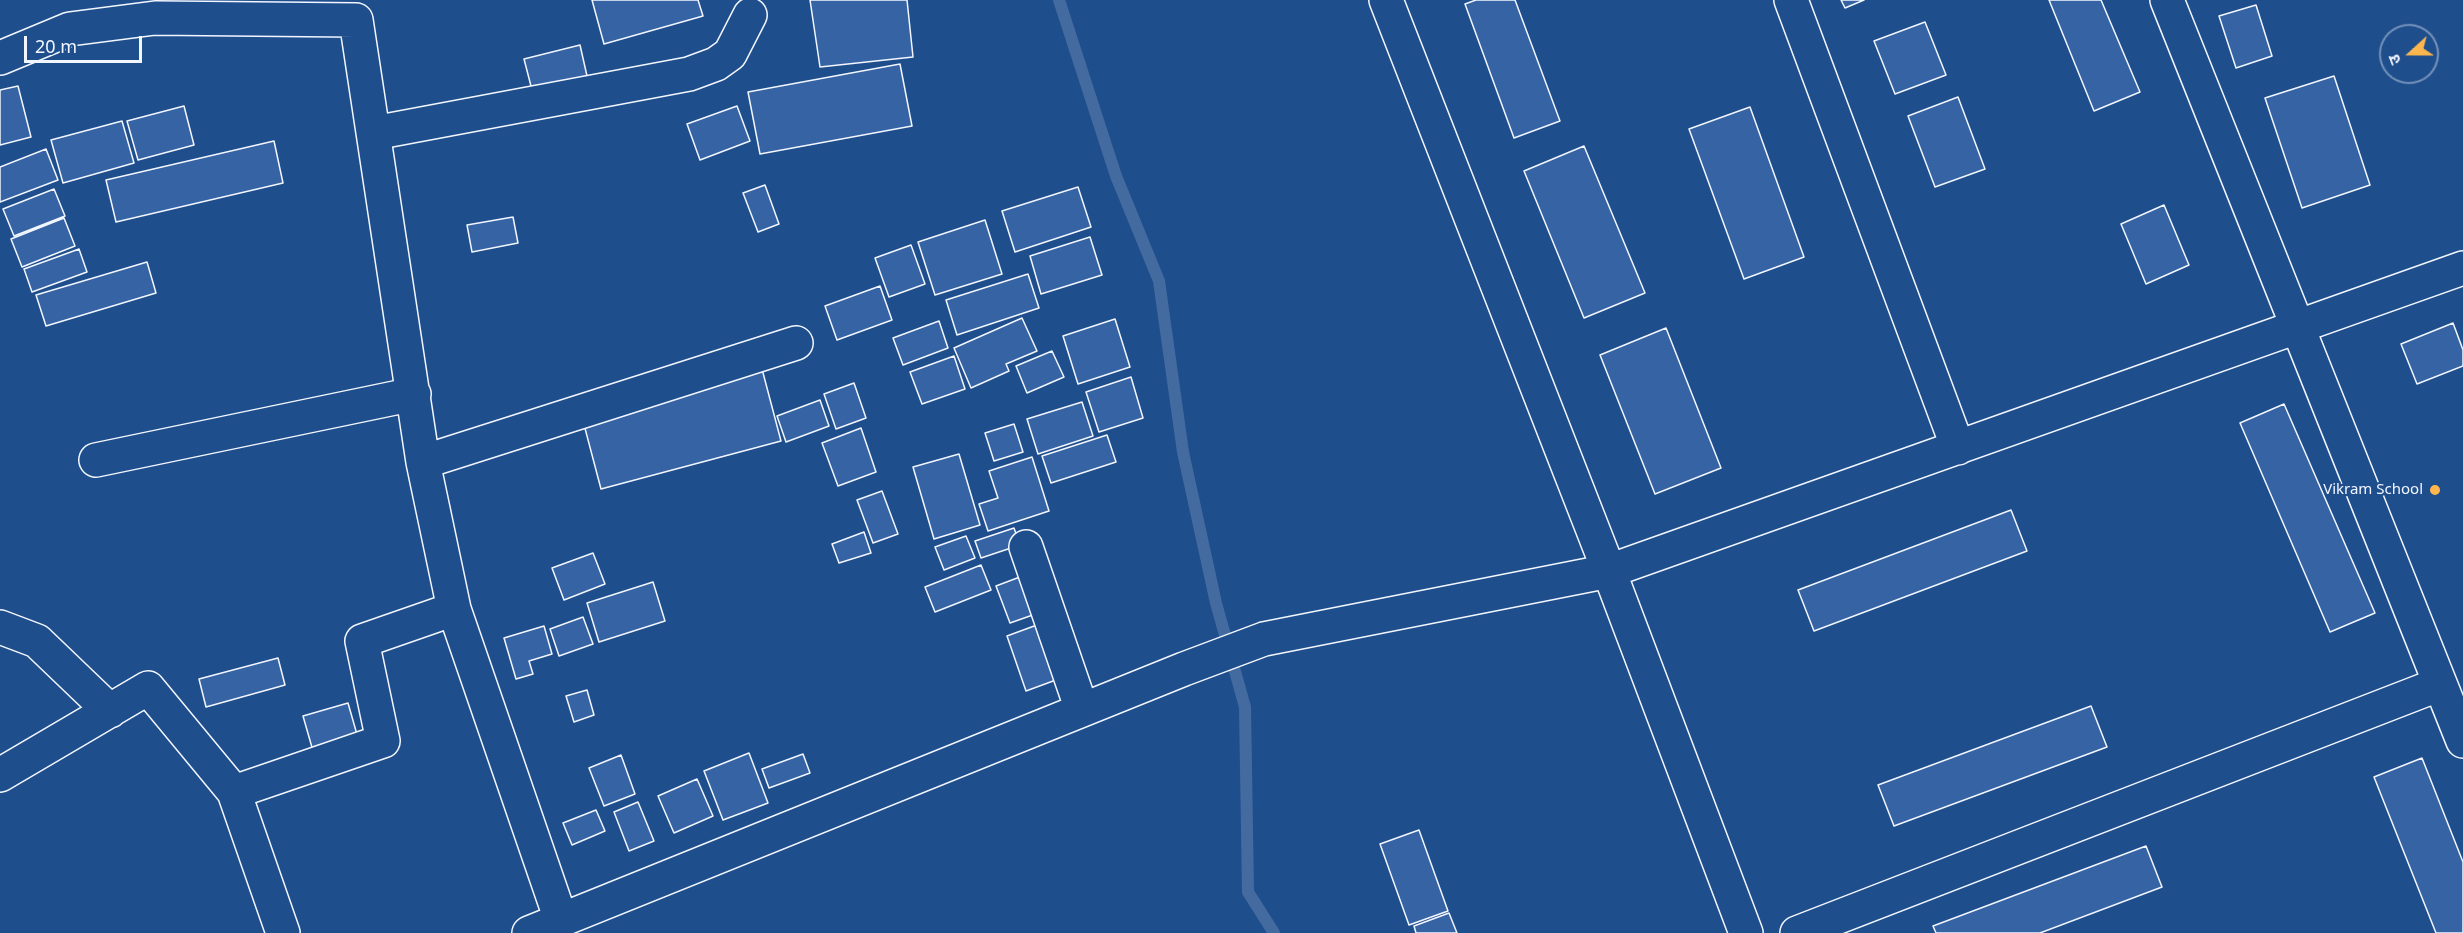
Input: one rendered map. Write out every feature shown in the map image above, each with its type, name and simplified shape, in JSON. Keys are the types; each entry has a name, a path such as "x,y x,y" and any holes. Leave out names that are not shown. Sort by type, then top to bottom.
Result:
{"street":[{"path":"1386,0 1609,571 1746,933"},
{"path":"1791,0 1958,448"},
{"path":"2167,0 2463,741"},
{"path":"0,58 70,29 155,18 356,10 423,462 454,609 561,920"},
{"path":"374,133 689,74 716,64 730,54 750,15"},
{"path":"529,933 1184,669 1264,639 1609,571 2463,268"},
{"path":"423,462 796,343"},
{"path":"96,460 414,394"},
{"path":"1026,547 1082,710"},
{"path":"234,792 383,741 362,641 454,609"},
{"path":"0,627 37,641 110,711"},
{"path":"1797,933 2440,684"},
{"path":"0,775 148,688 234,792 283,933"}],"building":[{"path":"592,0 698,0 703,16 604,44"},
{"path":"810,0 907,0 913,57 820,67"},
{"path":"1476,0 1515,0 1560,121 1514,138 1465,4"},
{"path":"1841,0 1864,0 1845,8"},
{"path":"2049,0 2101,0 2140,92 2094,111"},
{"path":"2256,5 2272,56 2236,68 2219,16"},
{"path":"1925,22 1946,75 1895,94 1874,41"},
{"path":"580,45 587,76 532,90 524,59"},
{"path":"900,64 912,126 760,154 748,92"},
{"path":"2334,76 2370,185 2302,208 2265,98"},
{"path":"18,86 31,137 0,145 0,90"},
{"path":"1958,97 1985,169 1935,187 1908,116"},
{"path":"184,106 194,145 138,160 127,121"},
{"path":"737,106 750,141 700,160 687,124"},
{"path":"1750,107 1804,257 1744,279 1689,129"},
{"path":"122,121 134,163 63,183 51,140"},
{"path":"274,141 283,183 116,222 106,180"},
{"path":"1584,146 1645,293 1584,318 1524,171"},
{"path":"46,149 58,180 0,202 0,167"},
{"path":"765,185 779,224 758,232 743,193"},
{"path":"1078,187 1091,227 1015,252 1002,211"},
{"path":"54,189 65,216 14,236 3,209"},
{"path":"2164,205 2189,265 2146,284 2121,224"},
{"path":"513,217 518,243 472,252 467,225"},
{"path":"64,218 75,246 22,267 11,239"},
{"path":"985,220 1002,274 935,295 918,242"},
{"path":"1090,237 1102,275 1041,294 1030,256"},
{"path":"911,245 925,284 889,297 875,258"},
{"path":"79,249 87,272 32,292 24,269"},
{"path":"147,262 156,293 46,326 36,295"},
{"path":"1028,274 1039,308 957,335 946,300"},
{"path":"880,286 892,320 837,340 825,306"},
{"path":"1022,318 1037,351 1006,364 1009,371 971,388 954,348"},
{"path":"1115,319 1130,367 1078,384 1063,336"},
{"path":"939,321 948,348 903,365 893,338"},
{"path":"2453,323 2463,350 2463,366 2417,384 2401,344"},
{"path":"1666,328 1721,468 1655,494 1600,355"},
{"path":"1052,351 1064,377 1027,393 1016,366"},
{"path":"954,356 965,389 922,404 910,372"},
{"path":"762,369 781,441 601,489 582,417"},
{"path":"1131,377 1143,418 1099,432 1086,392"},
{"path":"854,383 866,418 836,429 824,394"},
{"path":"820,400 829,426 786,442 777,416"},
{"path":"1082,402 1093,436 1038,454 1027,419"},
{"path":"2284,404 2375,613 2330,632 2240,423"},
{"path":"1014,424 1023,452 994,461 985,433"},
{"path":"861,428 876,472 838,486 822,443"},
{"path":"1107,435 1116,462 1051,483 1042,456"},
{"path":"959,454 980,525 934,539 913,467"},
{"path":"1032,457 1049,511 988,531 979,504 998,498 989,471"},
{"path":"882,491 898,534 873,543 857,500"},
{"path":"2011,510 2027,551 1814,631 1798,590"},
{"path":"1014,528 1020,545 981,558 975,541"},
{"path":"864,532 871,553 839,563 832,544"},
{"path":"966,536 975,558 944,570 935,547"},
{"path":"593,553 605,584 564,600 552,568"},
{"path":"981,565 991,590 935,612 925,587"},
{"path":"1033,572 1047,610 1010,623 996,586"},
{"path":"653,582 665,621 599,642 587,603"},
{"path":"583,617 593,644 559,656 550,629"},
{"path":"1045,622 1064,677 1026,691 1007,636"},
{"path":"544,626 552,654 529,661 533,674 516,679 504,638"},
{"path":"278,658 285,685 206,707 199,679"},
{"path":"587,690 594,715 574,722 566,696"},
{"path":"348,703 360,745 315,758 303,716"},
{"path":"2091,706 2107,747 1894,826 1878,785"},
{"path":"749,753 768,803 723,820 704,771"},
{"path":"803,754 810,773 769,788 762,769"},
{"path":"621,755 635,794 604,806 589,768"},
{"path":"2422,758 2463,862 2463,933 2436,933 2374,777"},
{"path":"697,779 713,816 674,833 658,796"},
{"path":"638,802 654,841 629,851 614,812"},
{"path":"596,810 605,831 572,845 563,823"},
{"path":"1419,830 1448,911 1409,925 1380,844"},
{"path":"2146,846 2162,887 2040,933 1936,933 1933,926"},
{"path":"1449,913 1457,933 1416,933 1414,926"}],"waterway":[{"path":"1059,0 1116,176 1159,281 1183,452 1216,603 1245,707 1248,892 1274,933"}],"place":[{"name":"Vikram School","path":"2435,490"}]}
